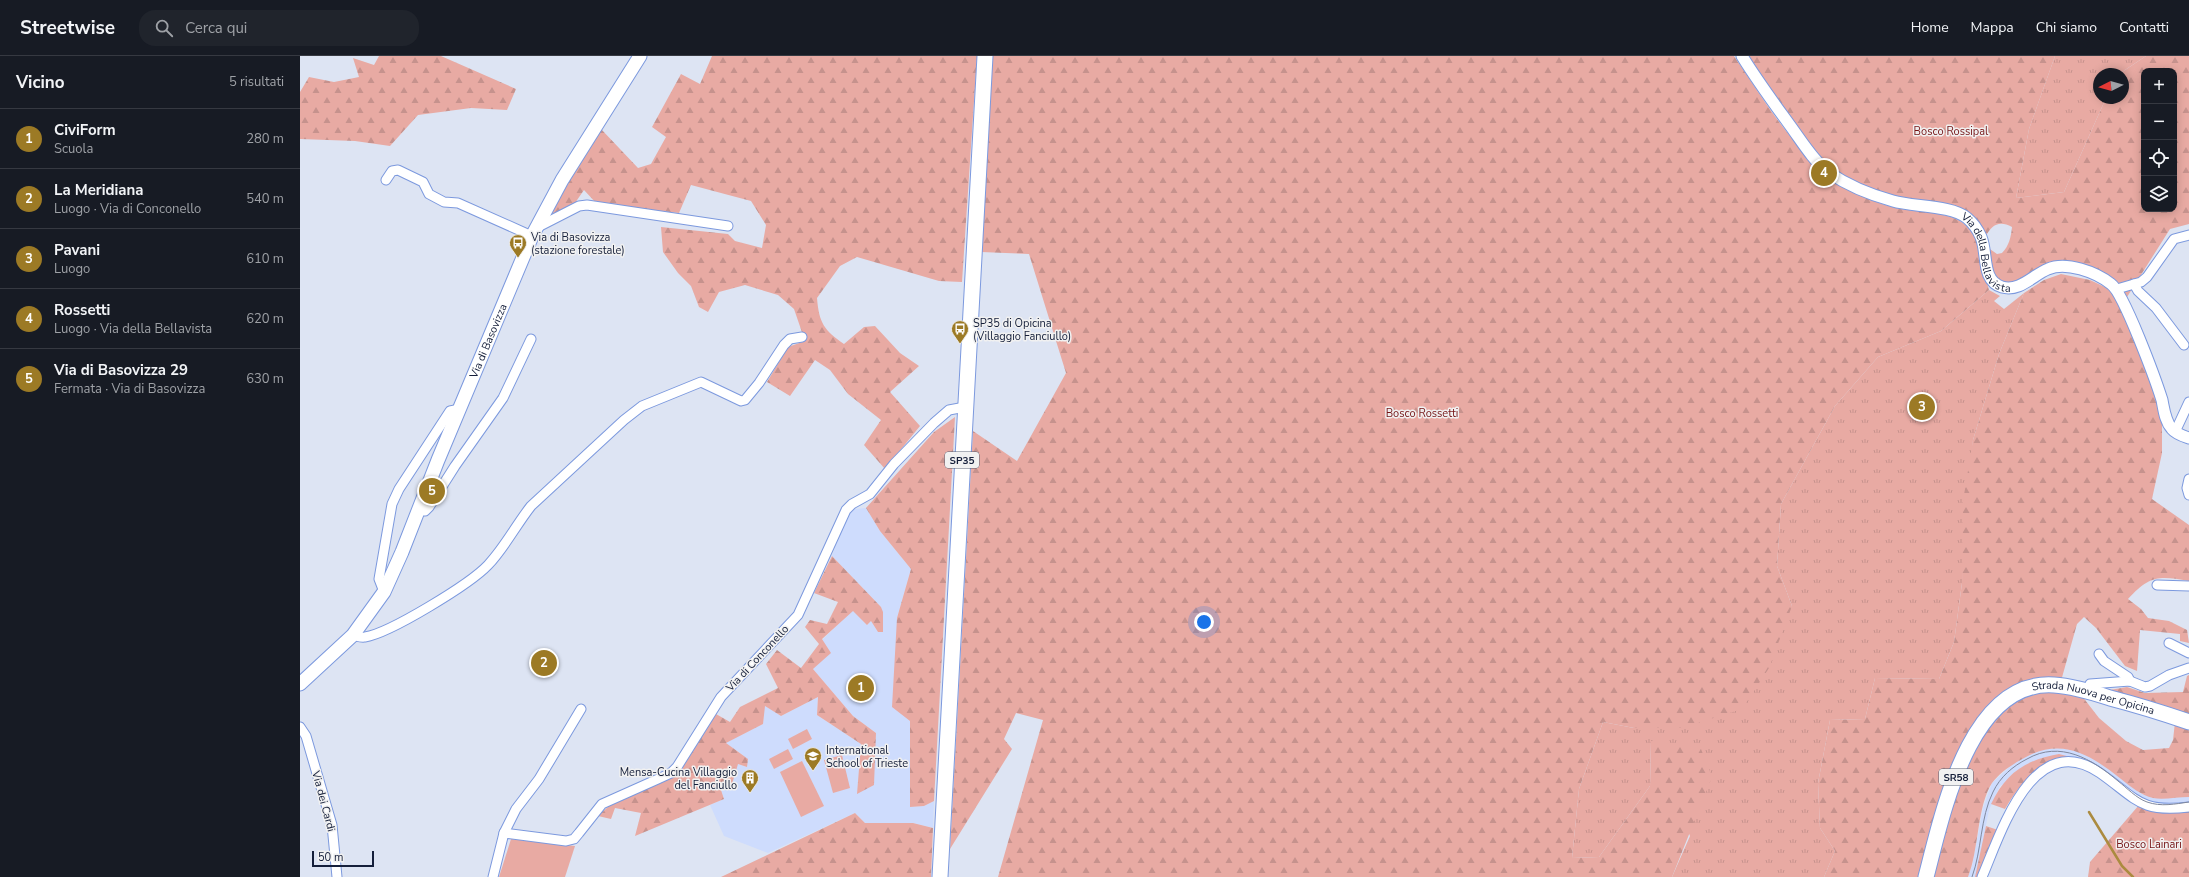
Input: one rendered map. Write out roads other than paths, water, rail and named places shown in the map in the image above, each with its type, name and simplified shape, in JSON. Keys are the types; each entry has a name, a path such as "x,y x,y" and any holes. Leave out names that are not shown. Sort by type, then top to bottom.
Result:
{"main road":[{"name":"Via di Basovizza","path":"300,684 353,635 384,592 534,232 562,180 640,56"},
{"name":"SP35","path":"940,877 985,56"},
{"name":"Strada Nuova per Opicina","path":"1926,877 1950,792 1966,753 1988,716 2009,698 2034,687 2053,685 2088,691 2189,722"}],"street":[{"name":"Via della Bellavista","path":"1742,56 1770,98 1820,164 1843,180 1883,198 1899,203 1948,210 1959,213 1967,218 1981,236 1988,271 1993,282 2012,288 2021,285 2048,269 2064,267 2088,273 2106,281 2117,289"},
{"path":"386,180 392,171 398,170 423,182 429,194 444,202 458,203 534,232 579,206 586,205 728,226"},
{"path":"2189,235 2174,239 2147,277 2141,282 2117,289 2155,382 2167,421 2175,432 2189,438"},
{"path":"2134,284 2138,291 2156,308 2184,345"},
{"path":"353,635 363,637 387,629 416,614 479,574 502,548 521,519 532,506 624,420 642,406 701,382 741,401 745,400 759,384 784,345 790,339 802,337"},
{"path":"419,510 425,511 429,507 455,466 503,398 531,339"},
{"path":"2175,432 2189,402"},
{"name":"Via di Conconello","path":"504,833 570,841 579,833 602,804 671,773 681,762 721,697 798,615 846,510 852,504 870,494 894,464 944,414 949,410 965,407"},
{"path":"384,592 379,579 392,504 399,489 450,411 460,409"},
{"path":"2189,480 2187,488 2189,496"},
{"path":"2157,585 2189,586"},
{"path":"2169,643 2189,653"},
{"path":"2099,654 2104,661 2130,681 2145,687 2150,686 2169,675 2189,668"},
{"path":"2088,691 2090,684 2092,683 2109,684 2130,681"},
{"path":"493,877 504,833 513,814 539,779 581,709"},
{"name":"Via dei Cardi","path":"300,727 306,736 332,825 337,877"},
{"path":"1982,877 2014,804 2025,786 2047,769 2060,763 2078,763 2094,769 2138,802 2147,806 2168,810 2189,807"}],"waterway":[{"path":"2089,812 2122,866 2133,877"}],"tram line":[{"path":"1972,877 1978,856 1983,823 1993,792 2003,777 2012,769 2027,759 2039,754 2051,751 2063,752 2086,759 2108,773 2135,795 2152,804 2163,805 2189,802"}],"place":[{"name":"Rossetti","path":"1824,173"},
{"name":"Via di Basovizza (stazione forestale)","path":"518,258"},
{"name":"SP35 di Opicina (Villaggio Fanciullo)","path":"960,344"},
{"name":"Pavani","path":"1922,407"},
{"name":"Via di Basovizza 29","path":"432,491"},
{"name":"La Meridiana","path":"544,663"},
{"name":"CiviForm","path":"861,688"},
{"name":"International School of Trieste","path":"813,771"},
{"name":"Mensa-Cucina Villaggio del Fanciullo","path":"750,793"}],"park label":[{"name":"Bosco Rossipal","path":"1951,131"},
{"name":"Bosco Rossetti","path":"1422,413"},
{"name":"Bosco Lainari","path":"2149,844"}]}
